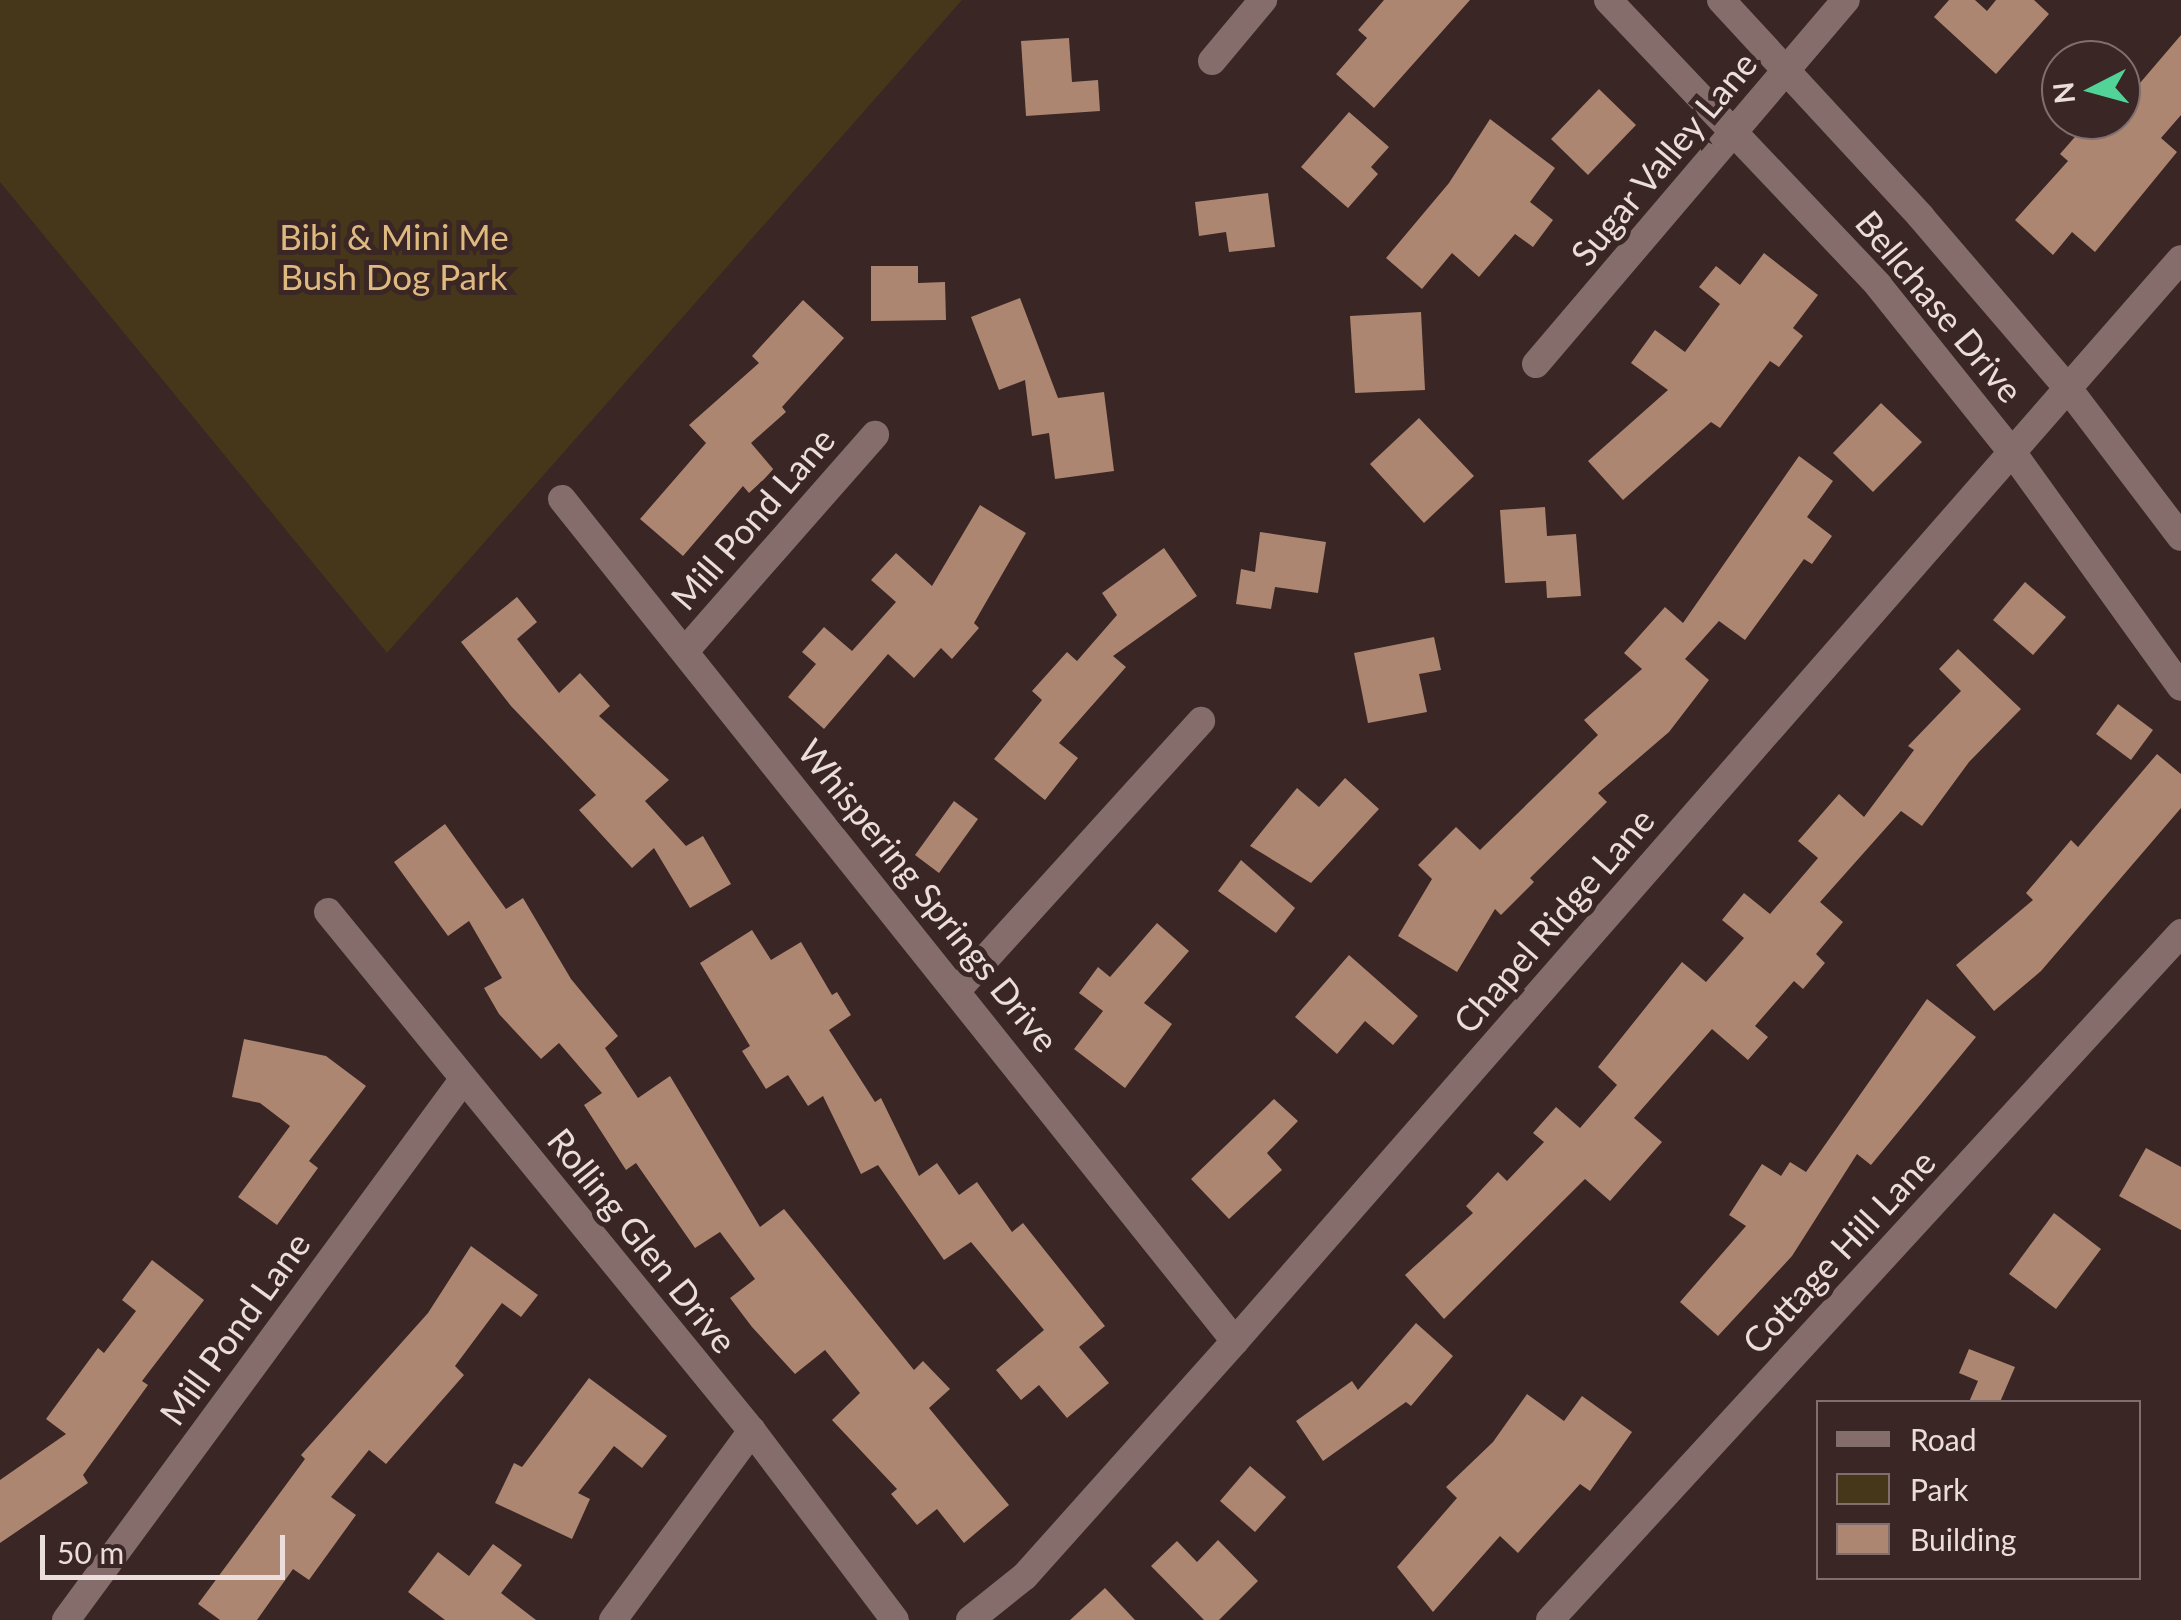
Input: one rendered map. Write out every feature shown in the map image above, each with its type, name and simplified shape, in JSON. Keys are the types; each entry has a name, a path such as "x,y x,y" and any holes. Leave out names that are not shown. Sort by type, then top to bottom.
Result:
{"street":[{"path":"1212,61 1263,0"},
{"name":"Bellchase Drive","path":"1608,0 1736,128 1878,285 2012,452 2181,688"},
{"name":"Bellchase Drive","path":"1721,0 1789,67 2070,392 2181,537"},
{"name":"Sugar Valley Lane","path":"1536,364 1846,0"},
{"name":"Chapel Ridge Lane","path":"970,1620 1025,1576 1235,1341 2012,452 2070,392 2181,259"},
{"name":"Mill Pond Lane","path":"685,652 875,435"},
{"name":"Whispering Springs Drive","path":"562,499 958,989 1235,1341"},
{"path":"958,989 1201,721"},
{"name":"Rolling Glen Drive","path":"328,912 752,1432 895,1620"},
{"name":"Cottage Hill Lane","path":"1550,1620 2181,932"},
{"name":"Mill Pond Lane","path":"66,1620 463,1080"},
{"path":"614,1620 752,1432"}],"green space":[{"name":"Bibi & Mini Me Bush Dog Park","path":"0,0 962,0 387,653 0,182"}],"building":[{"path":"1384,0 1470,0 1374,108 1336,74 1367,38 1358,30"},
{"path":"1949,0 1975,0 1987,11 1996,0 2034,0 2049,14 1996,74 1934,17"},
{"path":"2181,35 2181,115 2161,138 2177,152 2095,252 2072,232 2053,255 2015,220 2068,161 2060,154 2072,140 2141,140 2141,82"},
{"path":"1069,38 1072,82 1098,80 1100,111 1026,116 1021,41"},
{"path":"1599,89 1636,125 1588,175 1551,139"},
{"path":"1349,112 1389,147 1371,167 1378,174 1348,208 1301,167"},
{"path":"1490,119 1555,168 1530,202 1553,220 1533,247 1515,234 1479,277 1452,253 1422,289 1386,258 1449,183"},
{"path":"1268,193 1275,247 1229,252 1226,232 1199,236 1195,202"},
{"path":"1764,253 1818,295 1793,328 1803,336 1779,367 1770,361 1720,428 1711,422 1623,500 1588,461 1668,390 1631,363 1655,330 1685,352 1720,304 1699,287 1716,266 1740,285"},
{"path":"871,266 918,266 918,283 945,282 946,320 871,321"},
{"path":"1020,298 1058,398 1104,392 1114,471 1055,479 1049,433 1032,436 1025,380 999,390 971,317"},
{"path":"803,300 844,338 782,407 786,412 751,443 774,470 749,493 743,486 683,556 640,519 706,443 689,425 759,363 752,356"},
{"path":"1421,312 1425,390 1355,393 1350,316"},
{"path":"1881,403 1922,442 1873,492 1833,453"},
{"path":"1419,418 1474,476 1424,523 1370,464"},
{"path":"1799,456 1833,481 1807,517 1832,536 1812,564 1804,559 1745,640 1719,621 1685,659 1709,680 1669,732 1598,793 1607,802 1530,878 1534,882 1501,915 1495,909 1457,972 1398,936 1432,879 1418,865 1456,827 1480,850 1598,735 1584,720 1642,669 1624,653 1665,607 1683,623"},
{"path":"980,505 1026,533 974,623 979,628 952,659 941,648 914,678 888,654 824,729 788,697 816,664 802,652 824,627 852,651 896,602 871,580 896,553 932,586"},
{"path":"1545,507 1547,536 1576,534 1581,596 1547,598 1546,581 1505,583 1500,510"},
{"path":"1260,532 1326,542 1318,593 1275,587 1271,609 1236,604 1241,569 1255,572"},
{"path":"1164,548 1197,596 1113,656 1126,667 1059,743 1078,758 1045,800 994,759 1042,700 1032,691 1067,652 1077,661 1117,615 1102,593"},
{"path":"2025,582 2066,617 2033,655 1993,620"},
{"path":"517,597 537,622 517,639 559,693 580,673 610,706 599,716 669,780 645,801 686,846 703,836 731,884 690,908 654,848 632,868 579,810 596,795 511,706 461,642"},
{"path":"1434,637 1441,670 1419,674 1427,712 1368,723 1354,653"},
{"path":"1958,649 2021,709 1969,762 1922,826 1901,811 1820,902 1843,922 1816,954 1825,963 1803,989 1794,981 1755,1026 1768,1037 1748,1060 1712,1029 1634,1118 1662,1142 1610,1201 1585,1179 1444,1319 1405,1275 1473,1213 1466,1206 1498,1172 1507,1181 1544,1142 1533,1133 1556,1107 1580,1128 1617,1085 1598,1067 1682,962 1706,982 1744,938 1722,920 1744,893 1770,914 1818,858 1798,841 1839,794 1864,817 1914,750 1908,746 1961,691 1939,669"},
{"path":"2118,704 2153,730 2131,760 2096,734"},
{"path":"2157,754 2181,774 2181,808 2041,971 1994,1011 1956,965 2033,900 2026,893 2071,840 2078,847"},
{"path":"1345,778 1379,809 1311,883 1250,846 1297,788 1319,807"},
{"path":"954,801 978,819 939,873 915,855"},
{"path":"445,824 506,909 523,898 571,979 618,1036 605,1048 638,1098 670,1076 760,1227 784,1209 914,1370 923,1361 950,1389 929,1408 1009,1505 964,1543 937,1509 917,1525 891,1494 897,1489 832,1420 860,1393 825,1350 795,1374 752,1327 730,1298 755,1279 720,1232 695,1248 636,1163 626,1170 584,1105 602,1093 559,1043 541,1059 499,1014 484,988 502,978 469,921 448,936 394,862"},
{"path":"1241,860 1295,908 1276,933 1218,891"},
{"path":"1157,923 1189,951 1144,1003 1172,1024 1125,1088 1074,1049 1103,1011 1079,993 1098,967 1110,977"},
{"path":"752,930 771,960 801,942 832,995 837,992 851,1015 829,1030 875,1102 881,1098 919,1176 937,1163 959,1195 977,1182 1012,1232 1023,1223 1105,1326 1079,1347 1109,1383 1067,1418 1039,1385 1021,1400 996,1370 1044,1330 971,1242 944,1260 878,1165 861,1174 823,1096 808,1106 788,1075 766,1089 742,1051 750,1046 700,963"},
{"path":"1349,955 1418,1016 1393,1045 1365,1021 1337,1054 1295,1017"},
{"path":"1927,999 1976,1037 1871,1165 1857,1154 1792,1256 1718,1336 1680,1302 1746,1226 1729,1215 1762,1164 1781,1176 1790,1162 1806,1172"},
{"path":"244,1039 326,1056 366,1086 309,1161 318,1168 277,1225 238,1197 290,1126 260,1103 232,1097"},
{"path":"1274,1099 1298,1121 1267,1153 1282,1170 1229,1219 1191,1179"},
{"path":"2146,1148 2181,1167 2181,1230 2119,1196"},
{"path":"2054,1213 2101,1249 2056,1309 2009,1274"},
{"path":"471,1246 538,1295 521,1317 502,1303 455,1366 464,1375 386,1464 369,1450 331,1497 356,1515 309,1580 293,1569 257,1620 220,1620 198,1604 305,1459 301,1455 428,1313"},
{"path":"152,1260 204,1300 142,1381 148,1385 83,1475 88,1483 0,1543 0,1480 66,1434 46,1419 98,1348 104,1353 136,1311 122,1300"},
{"path":"1416,1323 1453,1356 1411,1406 1406,1402 1323,1461 1296,1421 1352,1381 1358,1390"},
{"path":"1969,1349 2015,1367 2001,1400 1970,1400 1978,1381 1959,1373"},
{"path":"589,1378 667,1436 642,1468 614,1446 578,1493 590,1499 572,1539 495,1503 514,1463 522,1467"},
{"path":"1527,1394 1564,1421 1582,1396 1632,1432 1590,1491 1580,1484 1518,1553 1500,1536 1433,1612 1397,1567 1457,1498 1446,1487 1493,1442"},
{"path":"1250,1466 1286,1497 1255,1532 1220,1501"},
{"path":"1218,1540 1258,1581 1219,1620 1204,1620 1151,1566 1177,1541 1197,1562"},
{"path":"493,1544 522,1565 501,1593 536,1620 445,1620 408,1592 438,1552 469,1576"},
{"path":"1105,1588 1135,1620 1070,1620"}]}
